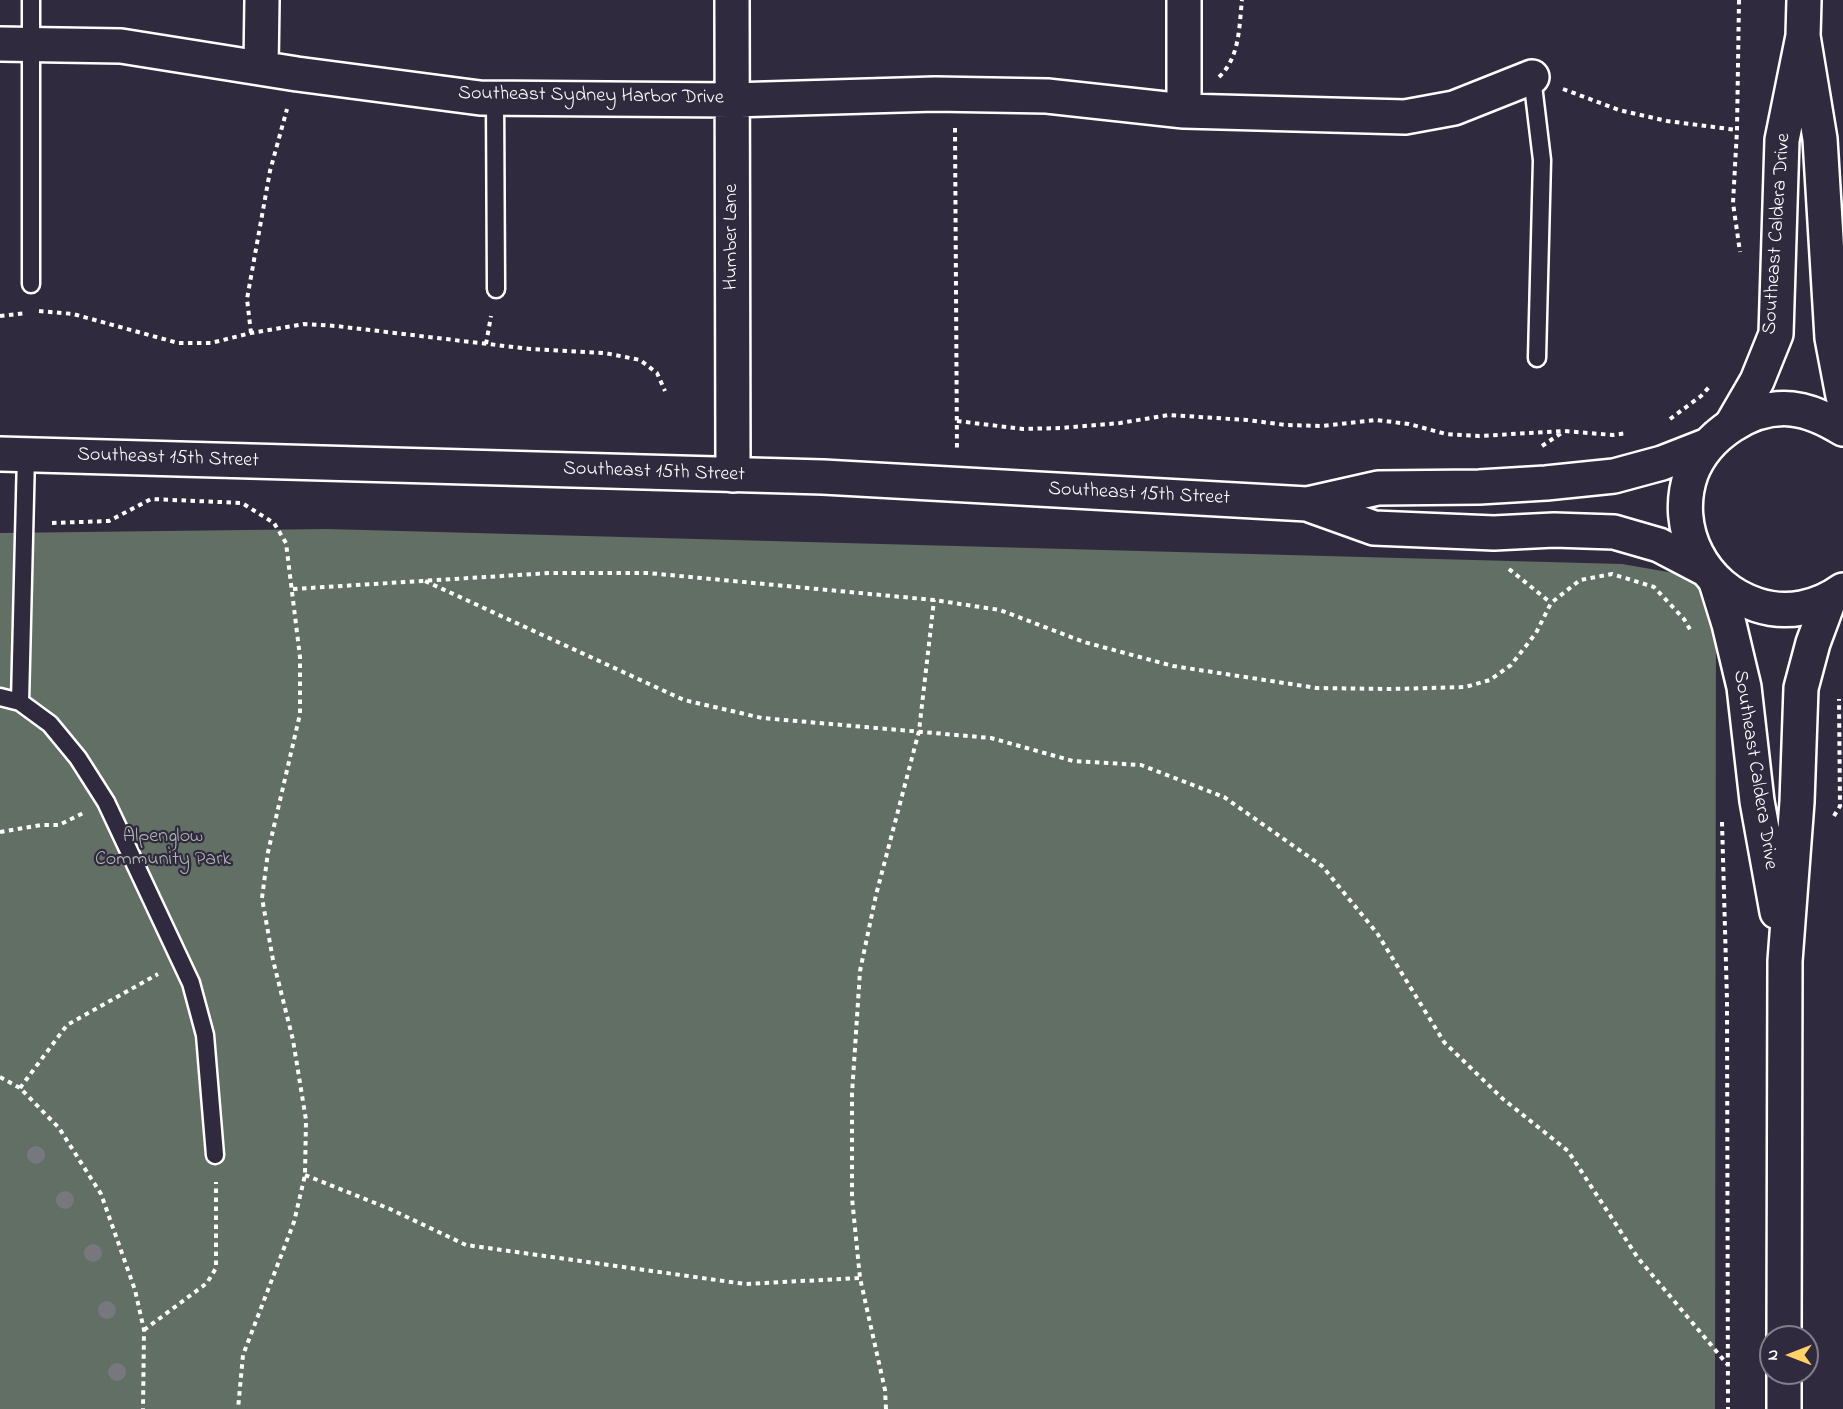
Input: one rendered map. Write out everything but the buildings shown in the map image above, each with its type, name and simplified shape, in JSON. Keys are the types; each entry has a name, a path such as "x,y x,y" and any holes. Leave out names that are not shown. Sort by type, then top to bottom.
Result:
{"street":[{"path":"261,68 262,0"},
{"name":"Humber Lane","path":"732,0 733,475"},
{"path":"1184,0 1184,111"},
{"name":"Southeast Caldera Drive","path":"1785,961 1757,801 1744,687 1729,624 1709,575 1689,538 1685,506 1692,474 1757,381 1776,334 1782,140 1803,36 1804,0"},
{"name":"Southeast Caldera Drive","path":"1803,36 1820,139 1832,338 1843,396"},
{"name":"Southeast Sydney Harbor Drive","path":"15,44 121,46 297,74 480,98 732,100 935,94 1047,96 1184,111 1405,117 1454,108 1532,77"},
{"name":"Southeast 15th Street","path":"13,455 823,477 1307,504 1378,488 1524,484 1614,476 1662,463 1761,412 1792,409 1822,416 1843,429"},
{"name":"Southeast 15th Street","path":"1307,504 1374,528 1494,533 1554,530 1614,532 1659,545 1709,575 1740,600 1769,609 1800,609 1836,595"},
{"name":"Southeast Caldera Drive","path":"1784,1325 1785,961 1797,802 1801,688 1813,643 1836,595"},
{"path":"1784,1385 1784,1409"}],"lane":[{"path":"31,0 15,44 31,284"},
{"path":"1532,77 1542,160 1537,358"},
{"path":"495,98 496,289"},
{"path":"13,455 25,523 20,702"},
{"path":"0,697 20,702 50,724 78,758 106,801 191,983 205,1035 215,1155"}],"path":[{"path":"1184,111 1225,71 1238,46 1242,0"},
{"path":"1739,0 1737,130 1733,203 1742,260"},
{"path":"251,333 247,299 270,171 297,74"},
{"path":"1532,77 1619,110 1667,121 1737,130"},
{"path":"955,96 957,485"},
{"path":"0,316 44,311 73,314 178,343 211,343 304,324 530,349 605,353 640,360 657,373 665,391"},
{"path":"1661,423 1701,396 1717,378"},
{"path":"957,421 1023,429 1052,429 1120,423 1169,415 1322,426 1376,420 1409,424 1446,434 1479,436 1564,431 1613,435 1633,432"},
{"path":"25,523 109,521 151,499 242,503 274,523 286,543 300,657 300,714 268,852 262,898 273,960 293,1040 306,1120 305,1175 294,1222 243,1355 237,1409"},
{"path":"293,589 550,573 648,573 934,600 1000,610 1084,642 1173,666 1317,688 1465,687 1490,680 1517,657 1536,633 1551,603 1580,580 1612,574 1654,587 1684,619 1694,636"},
{"path":"424,580 684,700 762,718 991,738 1073,761 1141,765 1224,797 1322,866 1377,933 1444,1042 1503,1099 1568,1150 1638,1258 1728,1364"},
{"path":"886,1409 885,1390 860,1278 852,1198 852,1094 860,971 876,895 919,731 934,600"},
{"path":"1839,687 1840,806"},
{"path":"0,832 41,825 58,825 106,801"},
{"path":"1722,813 1727,1000 1728,1409"},
{"path":"20,1088 67,1025 180,961"},
{"path":"0,1077 20,1088 59,1128 100,1194 135,1290 144,1330 143,1409"},
{"path":"144,1330 207,1283 216,1268 215,1155"},
{"path":"305,1175 390,1209 466,1245 745,1284 860,1278"}],"green space":[{"name":"Alpenglow Community Park","path":"327,529 1622,564 1674,573 1703,583 1716,596 1715,1409 0,1409 0,533"}]}
